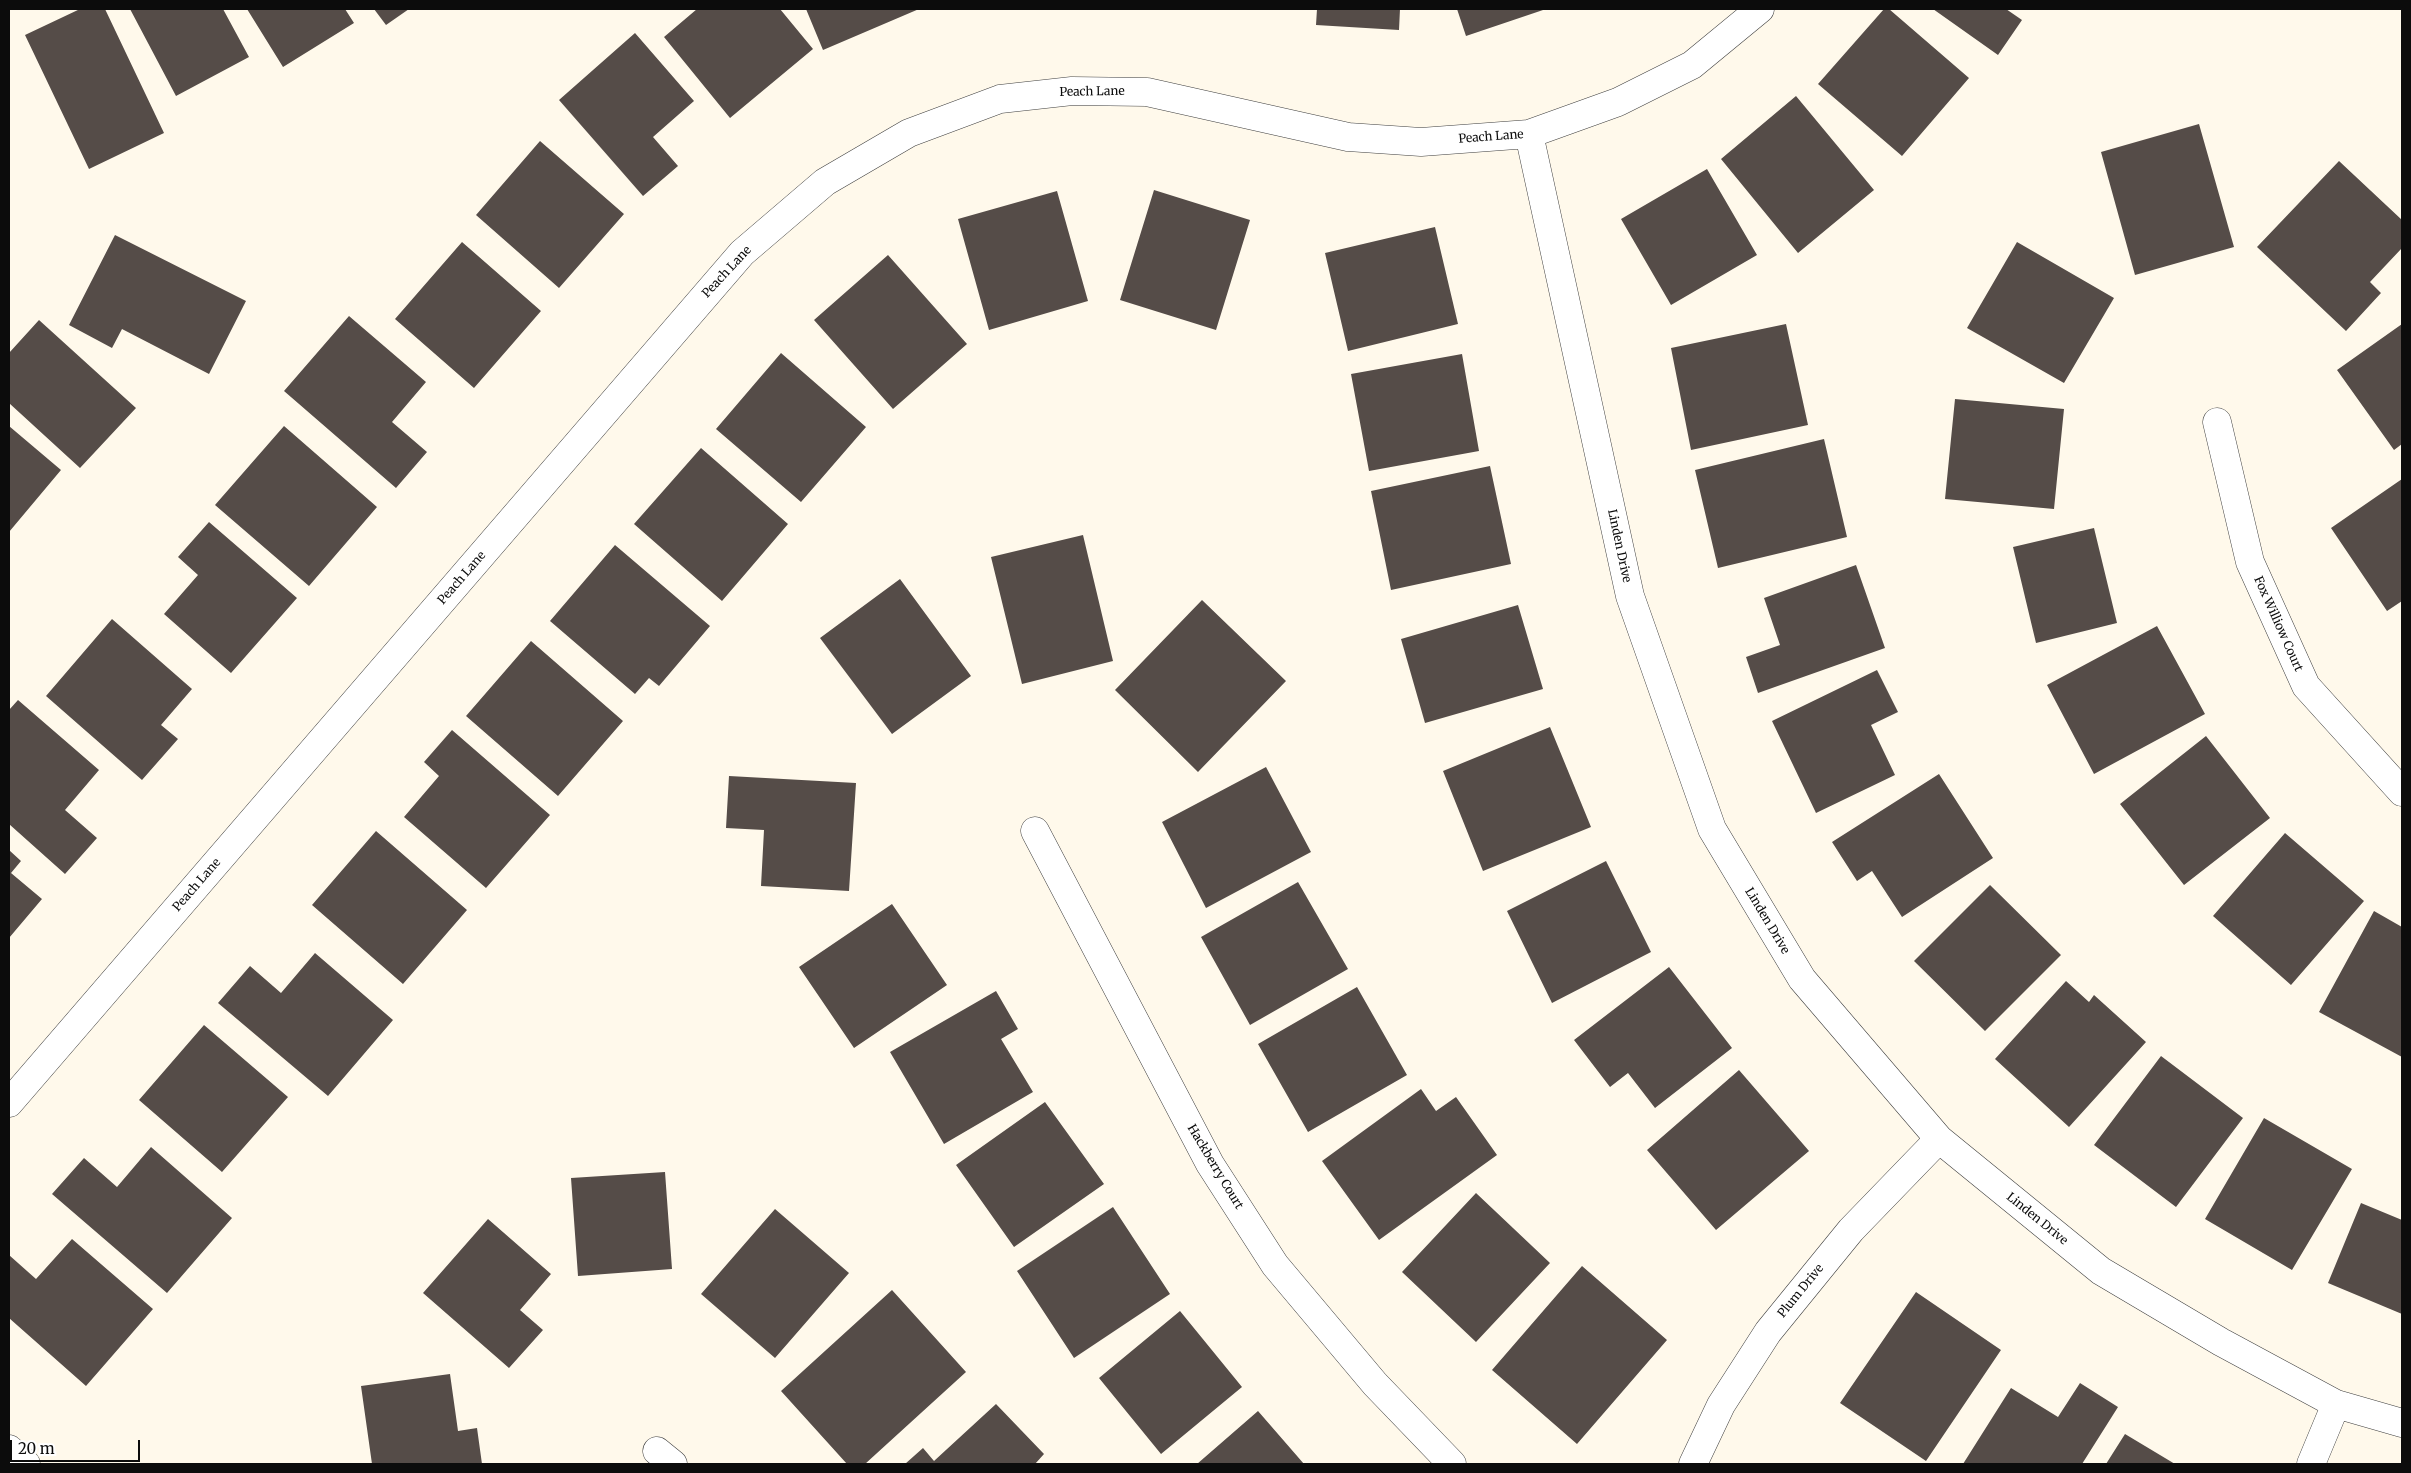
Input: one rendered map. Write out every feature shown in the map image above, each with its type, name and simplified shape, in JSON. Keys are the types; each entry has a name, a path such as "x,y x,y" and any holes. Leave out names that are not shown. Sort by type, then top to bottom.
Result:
{"street":[{"name":"Peach Lane","path":"9,1103 742,253 825,182 909,133 1000,99 1072,90 1147,92 1348,137 1421,142 1529,134 1618,102 1692,65 1760,9"},
{"name":"Linden Drive","path":"1529,134 1630,596 1712,829 1802,979 1939,1139 2101,1271 2220,1342 2336,1404 2402,1423"},
{"name":"Fox Williow Court","path":"2216,422 2250,562 2306,686 2402,792"},
{"name":"Hackberry Court","path":"1035,831 1210,1164 1275,1265 1375,1384 1452,1464"},
{"name":"Plum Drive","path":"1693,1464 1721,1405 1768,1332 1851,1230 1939,1139"},
{"path":"2311,1464 2336,1404"},
{"path":"9,1449 26,1464"}],"building":[{"path":"80,9 105,9 164,133 89,169 25,35"},
{"path":"130,9 223,9 249,57 176,96"},
{"path":"247,9 345,9 354,23 283,67"},
{"path":"374,9 409,9 386,25"},
{"path":"697,9 780,9 813,49 730,118 664,37"},
{"path":"806,9 919,9 823,50"},
{"path":"1317,9 1400,9 1399,30 1316,25"},
{"path":"1457,9 1546,9 1466,36"},
{"path":"1884,9 1889,9 1969,78 1902,156 1818,84"},
{"path":"1933,9 2006,9 2022,20 1998,55"},
{"path":"635,33 694,101 653,137 678,166 643,196 559,100"},
{"path":"1796,96 1874,190 1798,253 1721,159"},
{"path":"2199,124 2234,247 2135,275 2101,152"},
{"path":"540,141 624,214 559,288 476,215"},
{"path":"2339,161 2402,220 2402,248 2370,282 2381,293 2346,331 2257,247"},
{"path":"1707,169 1757,255 1671,305 1621,219"},
{"path":"1154,190 1250,220 1216,330 1120,300"},
{"path":"1057,191 1088,301 989,330 958,219"},
{"path":"1435,227 1458,324 1348,351 1325,253"},
{"path":"115,235 246,301 209,374 122,329 112,348 69,325"},
{"path":"462,242 541,311 474,388 395,319"},
{"path":"2017,242 2114,298 2064,383 1967,328"},
{"path":"888,255 967,344 893,409 814,320"},
{"path":"349,316 426,382 392,422 427,452 396,488 284,391"},
{"path":"39,320 136,408 80,468 9,403 9,353"},
{"path":"1786,324 1808,425 1691,450 1671,348"},
{"path":"2402,324 2402,444 2394,450 2337,370"},
{"path":"781,353 866,427 801,502 716,429"},
{"path":"1462,354 1479,451 1369,471 1351,374"},
{"path":"1955,399 2064,409 2054,509 1945,499"},
{"path":"9,426 61,470 9,532"},
{"path":"284,426 377,507 309,586 215,505"},
{"path":"1824,439 1847,537 1718,568 1695,470"},
{"path":"701,448 788,524 722,601 634,524"},
{"path":"1490,466 1511,564 1391,590 1371,491"},
{"path":"2402,479 2402,601 2387,611 2331,528"},
{"path":"209,522 297,598 231,673 164,614 198,575 178,557"},
{"path":"2094,528 2117,623 2036,643 2013,547"},
{"path":"1083,535 1113,661 1022,684 991,557"},
{"path":"615,545 710,626 659,686 649,678 635,694 550,621"},
{"path":"1856,565 1885,648 1758,693 1746,657 1780,645 1764,598"},
{"path":"900,579 971,676 892,734 820,638"},
{"path":"1202,600 1286,681 1198,772 1115,690"},
{"path":"1518,605 1543,689 1425,723 1401,639"},
{"path":"112,619 192,689 161,725 178,739 142,780 46,696"},
{"path":"2157,626 2205,714 2094,774 2047,685"},
{"path":"531,641 623,721 558,796 466,716"},
{"path":"1877,670 1898,712 1871,725 1895,775 1816,813 1772,721"},
{"path":"18,700 99,770 65,810 97,838 65,874 9,824 9,710"},
{"path":"1550,727 1591,827 1483,871 1443,771"},
{"path":"452,730 550,815 486,888 404,817 439,776 424,762"},
{"path":"2206,736 2270,818 2184,885 2120,804"},
{"path":"1266,767 1311,852 1206,908 1162,822"},
{"path":"1939,774 1993,858 1902,917 1872,871 1857,881 1832,842"},
{"path":"729,776 856,783 849,891 761,886 764,830 726,828"},
{"path":"376,831 467,910 403,984 312,905"},
{"path":"2285,833 2364,901 2291,985 2213,916"},
{"path":"9,850 21,861 11,873 42,899 9,938"},
{"path":"1606,861 1651,952 1552,1003 1507,911"},
{"path":"1298,882 1348,969 1250,1025 1201,937"},
{"path":"1990,885 2061,955 1985,1031 1914,961"},
{"path":"892,904 947,985 854,1048 799,967"},
{"path":"2374,911 2402,927 2402,1057 2319,1012"},
{"path":"315,953 393,1020 328,1096 218,1003 250,966 281,993"},
{"path":"1669,967 1732,1048 1655,1108 1628,1073 1610,1087 1574,1040"},
{"path":"2066,981 2089,1002 2094,995 2146,1042 2069,1127 1995,1059"},
{"path":"1357,987 1407,1075 1308,1132 1258,1044"},
{"path":"996,991 1018,1029 1001,1039 1033,1092 944,1144 890,1052"},
{"path":"204,1025 288,1097 222,1172 139,1100"},
{"path":"2161,1056 2243,1118 2176,1207 2094,1145"},
{"path":"1739,1070 1809,1151 1716,1230 1647,1150"},
{"path":"1421,1089 1436,1111 1456,1097 1497,1155 1379,1240 1322,1161"},
{"path":"1045,1102 1104,1184 1014,1247 956,1165"},
{"path":"2264,1118 2352,1169 2292,1270 2205,1219"},
{"path":"151,1147 232,1218 167,1293 52,1194 84,1158 117,1187"},
{"path":"665,1172 672,1269 578,1276 571,1178"},
{"path":"1476,1193 1550,1263 1476,1342 1402,1272"},
{"path":"2361,1203 2402,1220 2402,1314 2328,1283"},
{"path":"1113,1207 1170,1294 1074,1358 1017,1271"},
{"path":"775,1209 849,1273 775,1358 701,1294"},
{"path":"488,1219 551,1274 520,1310 543,1330 509,1368 423,1293"},
{"path":"72,1239 153,1309 86,1386 9,1318 9,1255 36,1279"},
{"path":"1582,1266 1667,1340 1577,1444 1492,1370"},
{"path":"892,1290 966,1372 865,1464 847,1464 781,1391"},
{"path":"1916,1292 2001,1350 1926,1461 1840,1403"},
{"path":"1180,1311 1242,1387 1161,1454 1099,1378"},
{"path":"450,1374 458,1431 477,1428 482,1464 372,1464 361,1386"},
{"path":"2080,1383 2118,1407 2082,1464 1963,1464 2011,1388 2058,1417"},
{"path":"996,1404 1044,1454 1035,1464 905,1464 923,1448 934,1461"},
{"path":"1258,1411 1304,1464 1197,1464"},
{"path":"2125,1434 2175,1464 2106,1464"}]}
